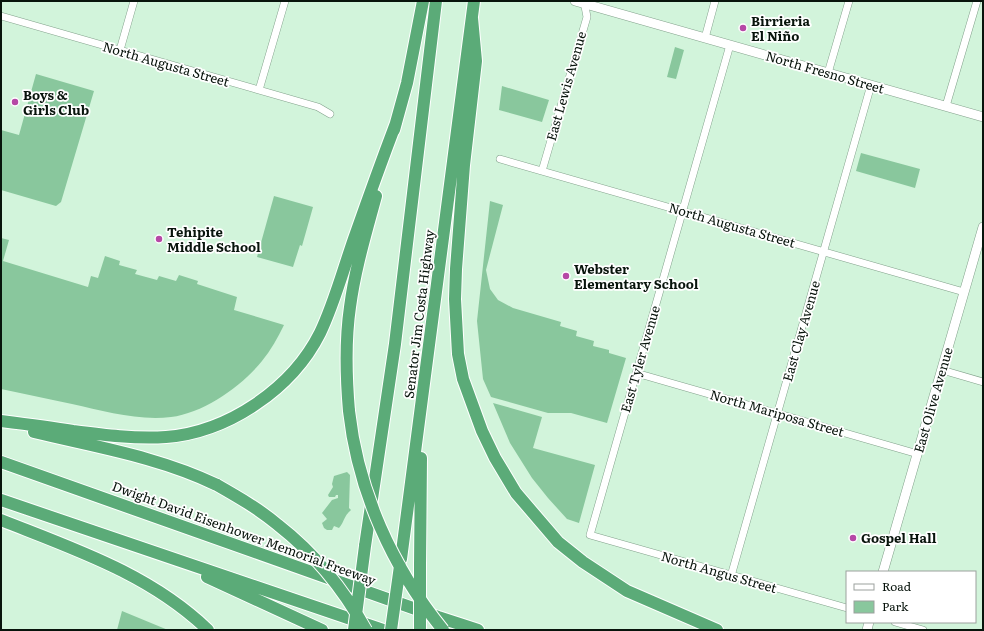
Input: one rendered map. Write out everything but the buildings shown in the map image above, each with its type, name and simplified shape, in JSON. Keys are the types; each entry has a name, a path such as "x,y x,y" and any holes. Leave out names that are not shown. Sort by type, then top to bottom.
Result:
{"highway":[{"name":"Senator Jim Costa Highway","path":"391,630 474,1"},
{"path":"423,2 407,83 363,244 353,290 346,361 349,411 355,452 380,526 393,555 411,587 443,630"},
{"name":"Senator Jim Costa Highway","path":"354,630 395,344 436,4"},
{"path":"472,18 476,61 464,172 455,299 459,360 463,379 482,431 495,458 516,492 558,542 582,562 627,591 717,630"},
{"path":"1,421 117,436 152,438 168,437 186,435 222,423 245,411 269,395 295,368 319,334 328,314 368,197 396,123"},
{"path":"420,630 421,406"},
{"path":"1,424 147,458 183,470 217,485 257,509 299,543 338,587 366,630"},
{"name":"Dwight David Eisenhower Memorial Freeway","path":"1,462 478,630"},
{"path":"1,500 383,630"},
{"path":"1,520 123,570 166,596 188,612 208,630"},
{"path":"147,550 322,630"}],"main road":[{"name":"North Fresno Street","path":"575,1 584,2 704,38 983,117"},
{"name":"East Olive Avenue","path":"883,571 983,227"}],"street":[{"path":"120,50 134,1"},
{"path":"260,90 285,1"},
{"path":"704,38 715,1"},
{"path":"828,73 849,1"},
{"path":"946,106 977,1"},
{"name":"East Lewis Avenue","path":"542,171 587,17 584,2"},
{"name":"North Augusta Street","path":"1,16 318,107 330,114"},
{"name":"East Tyler Avenue","path":"590,535 730,45"},
{"name":"East Clay Avenue","path":"731,576 871,85"},
{"name":"North Augusta Street","path":"500,159 964,292"},
{"path":"942,370 983,382"},
{"name":"North Mariposa Street","path":"636,373 918,454"},
{"name":"North Angus Street","path":"590,535 846,608"},
{"path":"898,623 923,630"}],"green space":[{"path":"675,47 684,50 676,79 667,77"},
{"path":"36,74 94,91 61,202 56,206 1,190 1,130 19,135"},
{"path":"502,86 549,100 542,122 499,110"},
{"path":"861,153 920,169 915,188 856,171"},
{"path":"274,196 313,207 302,246 300,245 293,267 257,257"},
{"path":"490,201 503,205 486,270 490,289 498,300 513,308 561,322 560,326 577,331 576,336 594,341 593,346 609,350 609,353 626,358 607,423 571,413 548,413 491,397 483,379 477,321"},
{"path":"1,238 9,240 3,261 88,287 91,276 98,278 105,256 120,261 119,265 137,270 135,274 157,280 159,276 176,281 179,275 198,281 197,284 237,297 234,310 284,325 265,357 244,380 233,389 196,410 171,417 146,418 109,412 1,389"},
{"path":"493,403 542,417 533,448 595,465 579,523 567,519 532,478 510,443"},
{"path":"347,472 350,475 349,508 351,510 339,528 334,526 332,530 327,530 324,528 322,523 327,519 322,513 332,500 338,498 338,495 335,497 329,497 328,495 333,487 332,484 334,476"},
{"path":"122,611 168,630 117,630"}],"place":[{"name":"Birrieria El Niño","path":"743,28"},
{"name":"Boys & Girls Club","path":"15,102"},
{"name":"Tehipite Middle School","path":"159,239"},
{"name":"Webster Elementary School","path":"566,276"},
{"name":"Gospel Hall","path":"853,538"}]}
